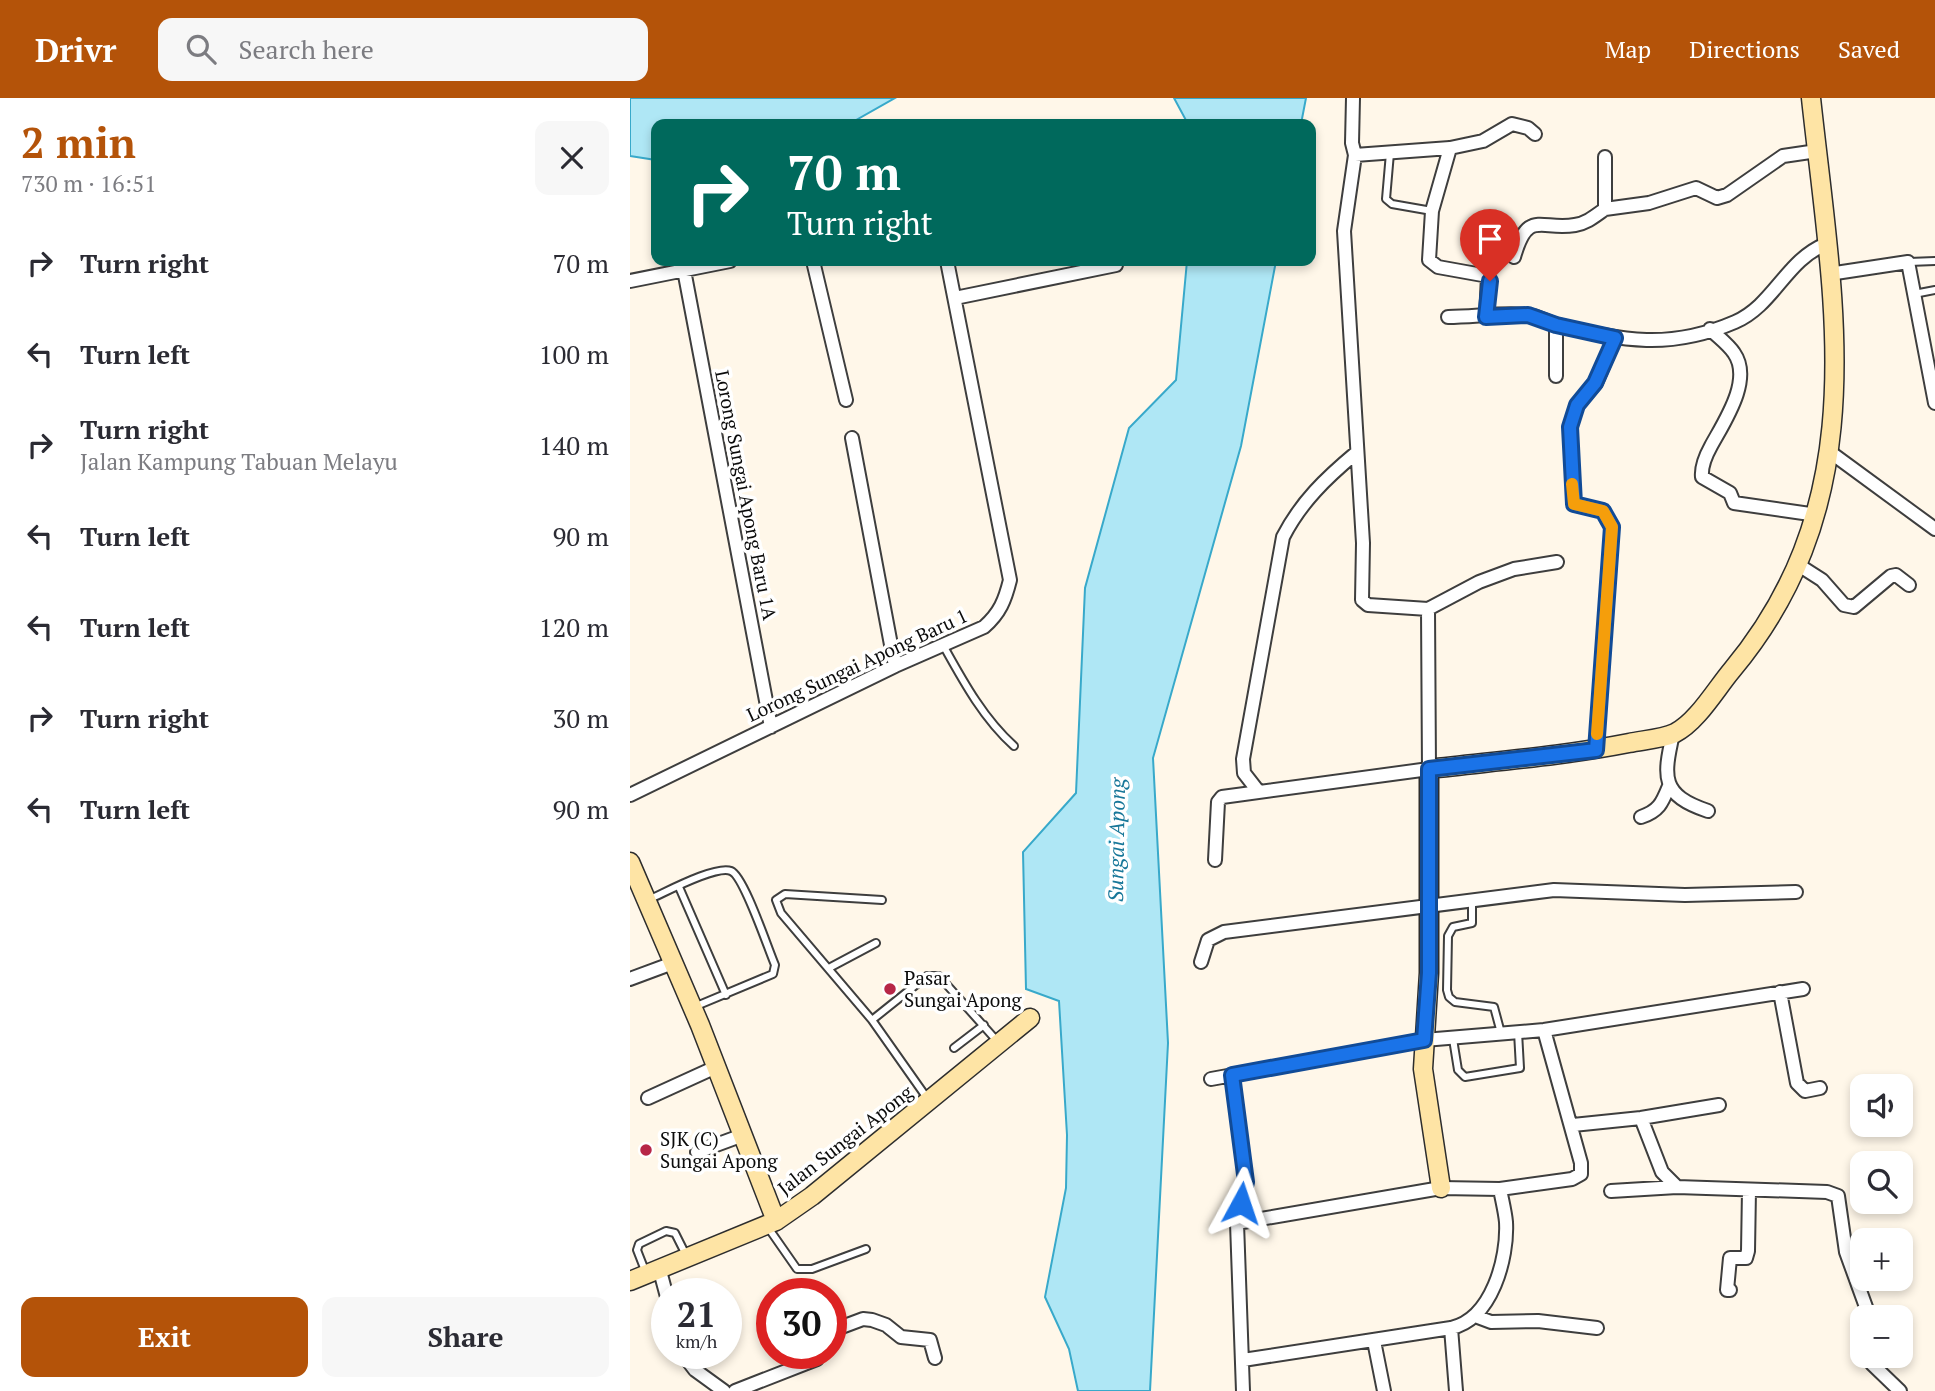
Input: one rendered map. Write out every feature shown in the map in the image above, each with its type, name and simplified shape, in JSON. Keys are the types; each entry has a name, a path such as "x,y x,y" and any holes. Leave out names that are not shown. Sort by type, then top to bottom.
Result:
{"street":[{"path":"1353,98 1352,143 1355,155 1343,231 1363,543 1362,600 1368,605 1429,609 1491,577 1514,569 1557,562"},
{"path":"1215,860 1220,798 1429,769 1596,750 1673,734 1693,718 1747,652 1797,564 1817,515 1830,452 1835,369 1829,274 1811,98"},
{"path":"1355,155 1450,148 1483,141 1512,124 1528,128 1535,134"},
{"path":"1450,148 1433,211 1429,260 1438,267 1488,276 1486,317"},
{"path":"1514,257 1521,236 1530,226 1544,223 1572,226 1589,220 1605,209 1649,203 1696,188 1717,198 1727,195 1783,156 1817,151"},
{"path":"1605,157 1605,209"},
{"path":"1448,317 1528,315 1556,325 1632,342 1667,341 1734,322 1755,311 1800,258 1826,244"},
{"path":"1829,274 1908,262 1935,403"},
{"path":"630,281 704,266"},
{"path":"814,266 846,400"},
{"name":"Lorong Sungai Apong Baru 1","path":"630,794 895,666 985,627 996,616 1005,601 1010,580 948,266"},
{"path":"955,298 1076,267 1096,266"},
{"name":"Lorong Sungai Apong Baru 1A","path":"684,270 771,727"},
{"path":"1556,325 1556,376"},
{"path":"1710,329 1735,354 1740,383 1709,450 1701,471 1702,477 1730,493 1734,503 1817,515"},
{"path":"1596,750 1612,527 1603,511 1574,504 1570,427 1577,405 1595,383 1615,338"},
{"path":"852,438 895,666"},
{"path":"1830,452 1935,529"},
{"path":"1258,791 1244,773 1243,759 1283,537 1294,517 1320,484 1356,453"},
{"path":"1797,564 1822,580 1844,605 1854,607 1891,576 1896,575 1909,585"},
{"path":"1429,609 1427,905 1437,972 1424,1040 1423,1069 1441,1188"},
{"path":"1673,734 1666,774 1669,786 1678,797 1708,811"},
{"path":"1640,817 1654,813 1662,804 1669,786"},
{"path":"630,862 639,892 693,1008 743,1135 771,1223"},
{"path":"1201,962 1208,940 1224,932 1554,890 1685,895 1796,892"},
{"path":"630,979 673,963"},
{"path":"1211,1079 1424,1040 1544,1030 1803,989"},
{"path":"1780,992 1797,1083 1805,1091 1820,1088"},
{"name":"Jalan Sungai Apong","path":"646,1276 771,1223 812,1196 1030,1018"},
{"path":"1237,1223 1441,1188 1500,1189 1572,1179 1581,1174 1573,1125 1544,1030"},
{"path":"648,1098 716,1067"},
{"path":"1232,1075 1246,1182 1237,1223 1243,1391"},
{"path":"1573,1125 1641,1118 1719,1105"},
{"path":"1641,1118 1662,1172 1678,1187"},
{"path":"697,1152 743,1135"},
{"path":"1611,1191 1678,1187 1827,1192 1838,1196 1852,1276 1864,1305"},
{"path":"1243,1360 1451,1328 1475,1316 1489,1297 1503,1257 1506,1223 1500,1189"},
{"path":"1730,1290 1727,1290 1726,1283 1730,1258 1746,1258 1748,1251 1749,1190"},
{"path":"1475,1316 1491,1322 1538,1321 1597,1328"},
{"path":"847,1325 863,1319 872,1320 886,1325 901,1337 930,1340 935,1358"},
{"path":"1451,1328 1456,1391"},
{"path":"1374,1341 1384,1391"},
{"path":"1876,1368 1900,1391"},
{"path":"694,1369 724,1391"},
{"path":"735,1391 791,1369"}],"lane":[{"path":"1390,152 1386,199 1392,204 1433,211"},
{"path":"1908,262 1935,261"},
{"path":"1914,294 1935,290"},
{"path":"943,645 966,686 996,730 1014,746"},
{"path":"639,892 679,887 717,871 730,871 738,876 775,965 773,974 765,980 693,1008"},
{"path":"679,887 726,995"},
{"path":"882,900 785,894 776,900 781,913 872,1020 929,1100"},
{"path":"1472,900 1472,923 1453,927 1437,972 1449,997 1455,1002 1494,1007 1501,1035"},
{"path":"829,968 876,943"},
{"path":"872,1020 927,976 939,976 999,1044"},
{"path":"954,1048 984,1025"},
{"path":"1453,1039 1458,1070 1465,1077 1520,1068 1518,1032"},
{"path":"771,1223 797,1269 811,1269 866,1249"},
{"path":"646,1276 637,1250 639,1244 666,1231 675,1233 688,1259"}],"water":[{"path":"630,98 895,98 858,119 651,119 651,159 630,156"},
{"path":"1174,98 1306,98 1302,119 1185,119"},
{"name":"Sungai Apong","path":"1187,266 1275,266 1241,446 1153,758 1168,1043 1150,1391 1078,1391 1069,1349 1045,1297 1066,1188 1067,1135 1059,1001 1026,989 1023,852 1076,793 1085,588 1129,428 1176,380"}],"slow traffic":[{"path":"1572,484 1574,504 1603,511 1612,527 1597,734"}],"place":[{"name":"Pasar Sungai Apong","path":"890,989"},
{"name":"SJK (C) Sungai Apong","path":"646,1150"}],"route":[{"path":"1241,1203 1246,1182 1232,1075 1424,1040 1428,1017 1429,973 1429,769 1596,750 1612,527 1603,511 1574,504 1570,427 1577,405 1595,383 1615,338 1556,325 1528,315 1486,317 1490,281"}]}
